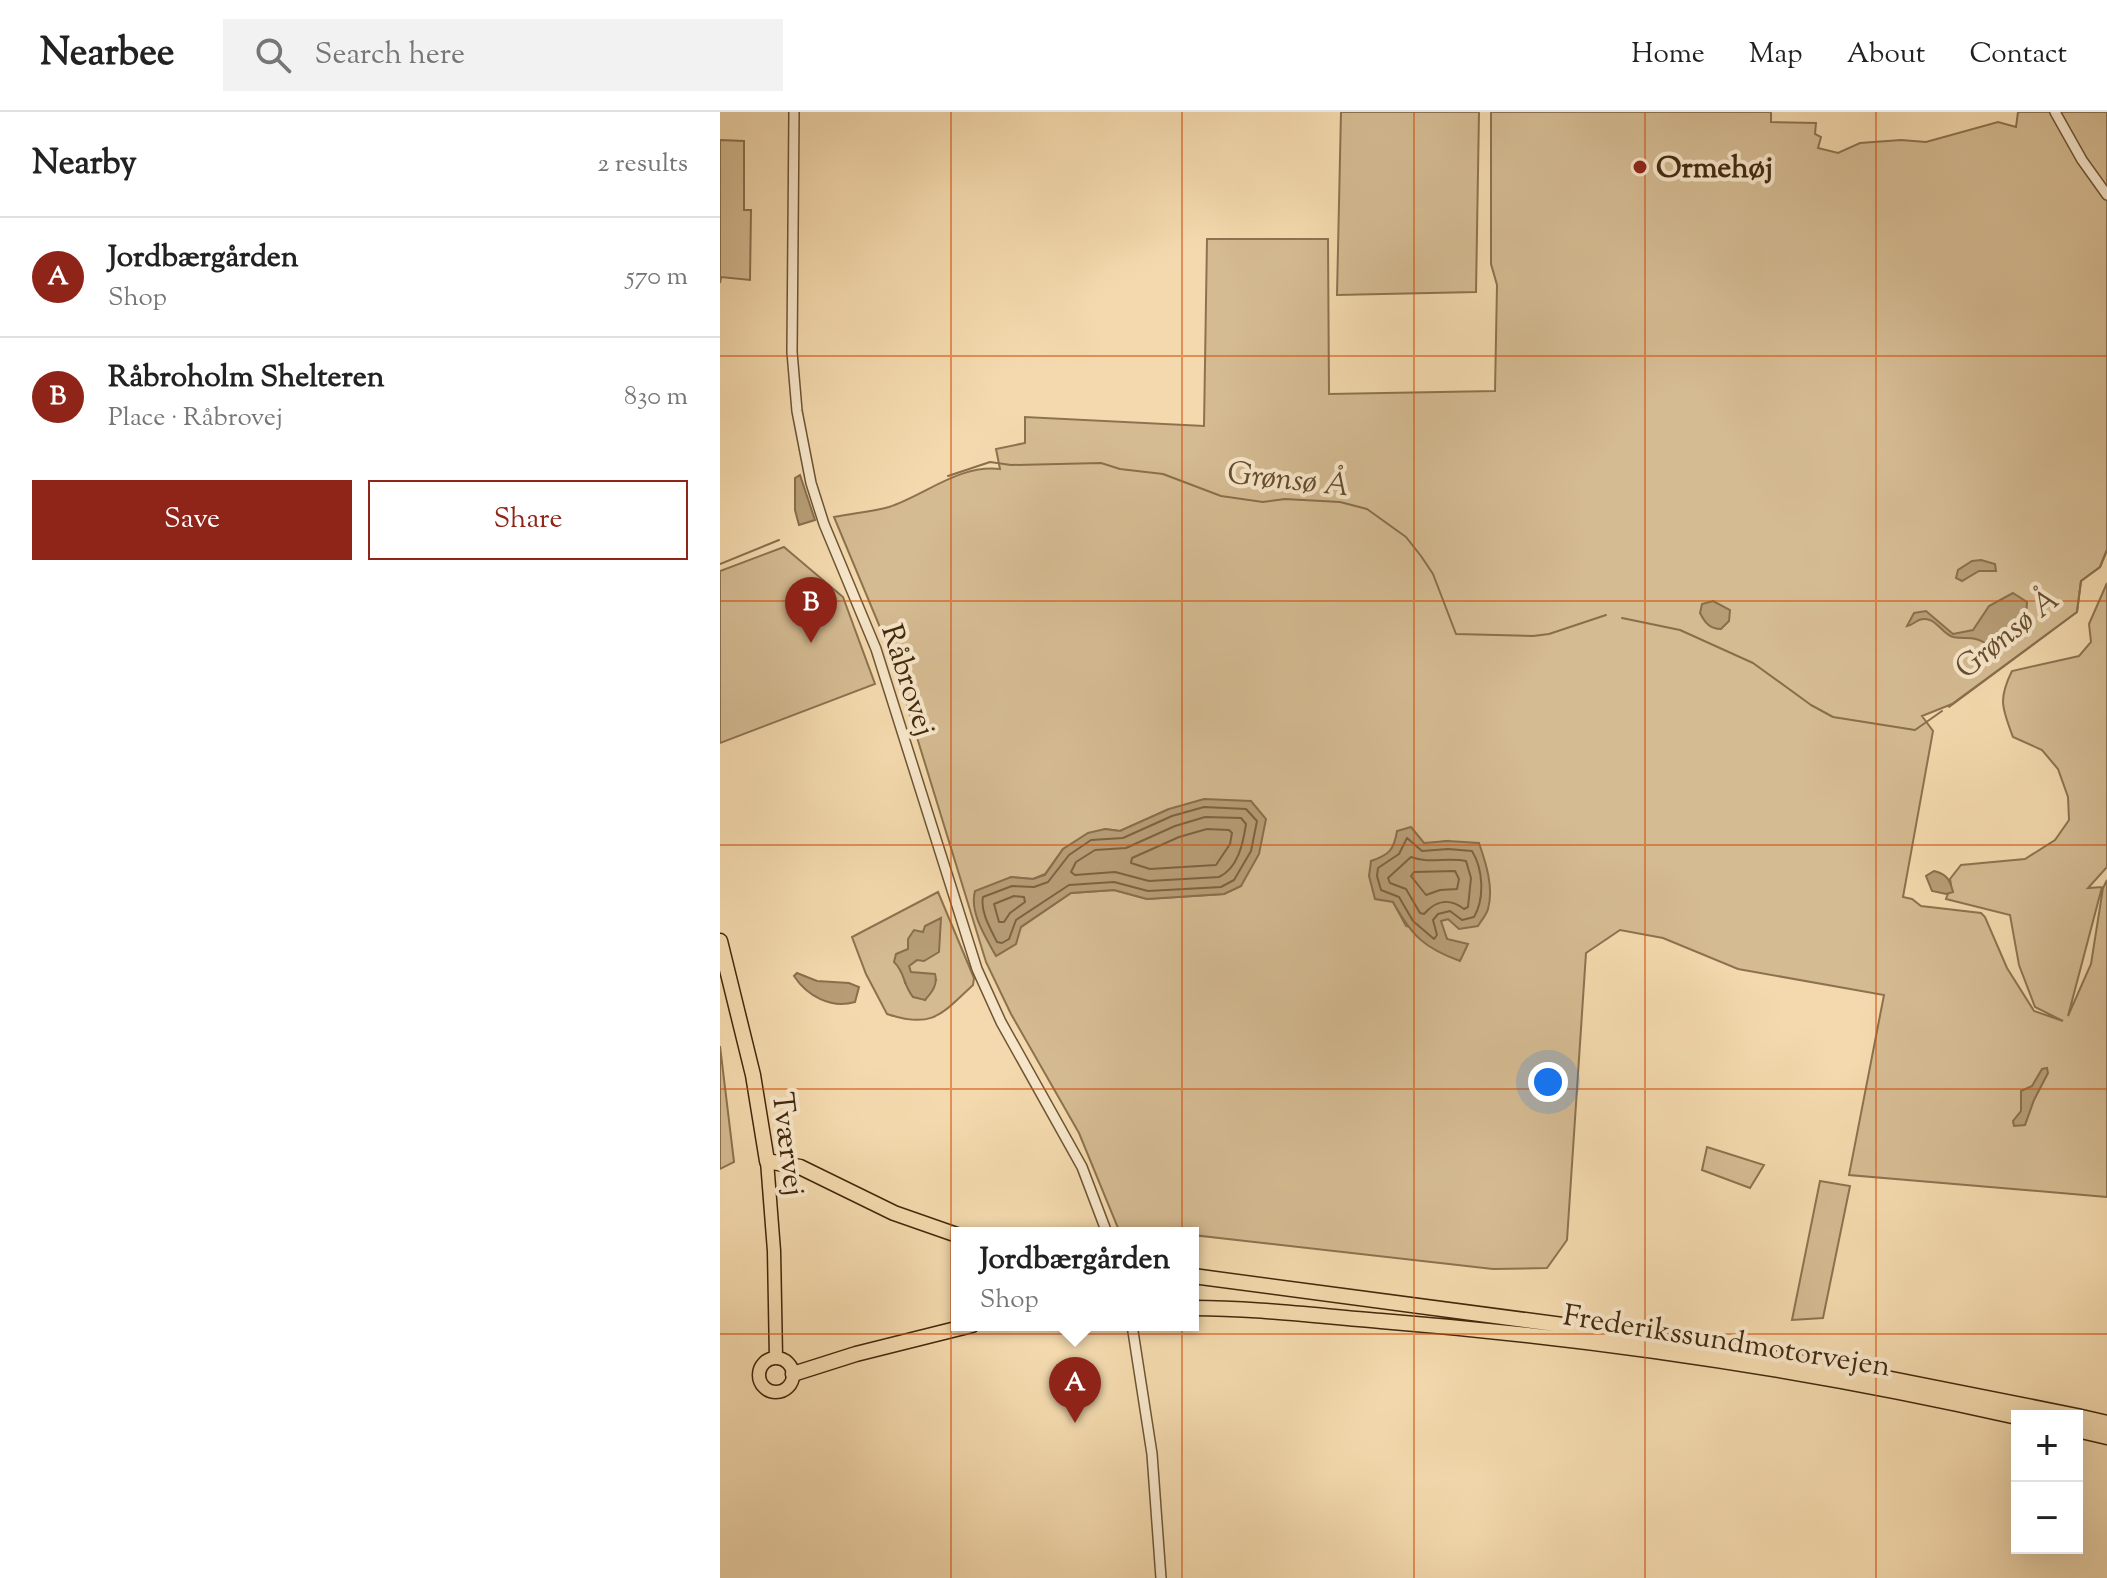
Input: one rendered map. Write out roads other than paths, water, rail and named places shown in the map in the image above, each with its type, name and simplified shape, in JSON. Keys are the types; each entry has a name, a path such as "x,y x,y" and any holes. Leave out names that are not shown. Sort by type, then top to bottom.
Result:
{"highway":[{"name":"Tværvej","path":"720,941 748,1049 767,1161"},
{"path":"767,1161 800,1167 894,1213 951,1233"},
{"path":"1199,1277 1615,1332 1841,1369 2046,1410"},
{"name":"Frederikssundmotorvejen","path":"1199,1308 1427,1325 1585,1341 2011,1416"},
{"path":"793,1374 856,1354 951,1330"},
{"path":"2083,1417 2107,1423"},
{"path":"2083,1431 2107,1437"}],"main road":[{"name":"Tværvej","path":"767,1161 774,1251 776,1358"},
{"path":"776,1358 789,1365 793,1374 785,1390 774,1392 763,1387 759,1371 765,1362 776,1358"}],"street":[{"name":"Råbrovej","path":"794,112 792,352 797,411 811,483 824,524 876,649 977,969 1001,1022 1082,1167 1105,1227"},
{"path":"2055,112 2082,160 2107,195"},
{"path":"1133,1331 1152,1454 1161,1578"}],"water":[{"path":"800,475 815,520 799,525 795,510 795,478"},
{"path":"1972,561 1995,564 1996,571 1979,571 1962,581 1956,578 1958,570"},
{"path":"2013,593 2027,602 2026,618 1997,640 1985,643 1973,638 1953,637 1925,619 1907,626 1914,613 1926,611 1953,634 1973,630 1989,606"},
{"path":"1713,601 1730,610 1729,621 1721,629 1708,625 1700,613 1702,604"},
{"path":"1204,799 1251,801 1266,819 1259,854 1241,886 1224,894 1147,899 1114,890 1071,893 1021,927 1016,944 996,956 976,916 975,891 1011,877 1033,879 1045,875 1063,849 1088,833 1105,829 1120,831 1169,809"},
{"path":"1411,827 1424,843 1479,843 1490,884 1486,913 1478,926 1459,929 1448,919 1441,921 1447,939 1468,944 1460,961 1420,939 1406,924 1393,902 1375,899 1369,876 1371,861 1390,851 1397,831"},
{"path":"1934,871 1947,878 1953,892 1932,891 1926,876"},
{"path":"941,918 939,952 909,966 911,972 935,974 935,985 925,1000 913,997 894,962 896,954 908,949 908,939 914,930 923,932 925,926"},
{"path":"797,973 817,981 849,983 859,987 855,1002 837,1004 820,999 799,983 794,976"},
{"path":"2047,1068 2048,1073 2025,1125 2014,1126 2013,1121 2021,1111 2021,1091 2032,1086 2042,1069"}],"waterway":[{"name":"Grønsø Å","path":"948,476 990,462 1011,465 1101,463 1120,469 1163,474 1221,496 1263,502 1285,499 1340,502 1367,509 1406,537 1433,574 1456,634 1549,634 1606,615"},
{"name":"Grønsø Å","path":"720,564 779,540"},
{"name":"Grønsø Å","path":"1949,707 2077,612 2081,581 2100,567 2107,550"},
{"name":"Grønsø Å","path":"1622,618 1680,630 1753,663 1833,717 1915,730 1942,711"}],"place":[{"name":"Ormehøj","path":"1640,167"},
{"name":"Råbroholm Shelteren","path":"811,643"},
{"name":"Jordbærgården","path":"1075,1423"}]}
